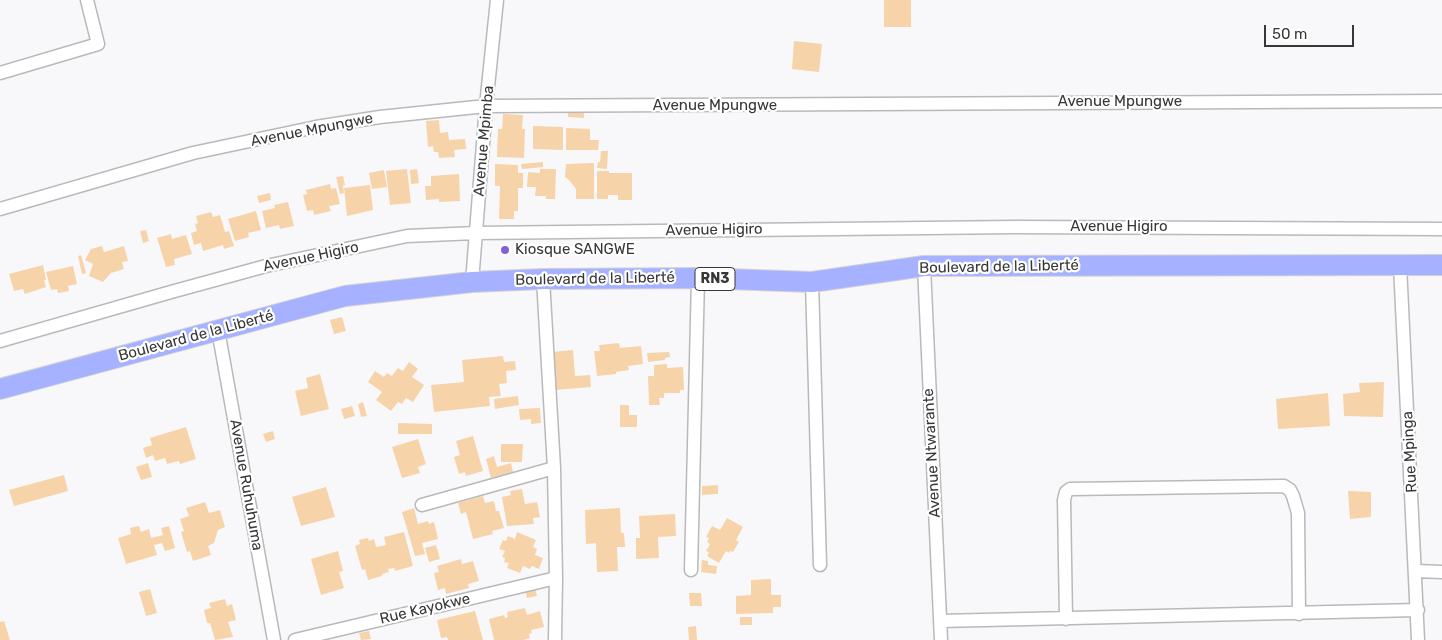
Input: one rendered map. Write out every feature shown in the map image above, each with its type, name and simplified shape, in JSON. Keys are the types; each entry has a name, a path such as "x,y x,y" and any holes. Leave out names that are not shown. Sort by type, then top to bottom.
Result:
{"highway":[{"name":"Boulevard de la Liberté","path":"0,390 345,296 472,282 544,278 698,278 812,282 924,266 1442,265"}],"street":[{"path":"0,73 98,44 87,0"},
{"name":"Avenue Mpimba","path":"472,282 486,106 497,0"},
{"name":"Avenue Mpungwe","path":"0,208 193,153 316,127 380,117 486,106 1442,101"},
{"name":"Avenue Higiro","path":"0,341 266,266 407,236 476,233 1015,227 1442,229"},
{"name":"Rue Mpinga","path":"1400,265 1418,640"},
{"name":"Avenue Ntwarante","path":"924,266 941,640"},
{"path":"544,278 554,468 555,640"},
{"path":"691,570 698,278"},
{"path":"812,282 820,566"},
{"name":"Avenue Ruhuhuma","path":"218,330 274,640"},
{"path":"422,505 554,468"},
{"path":"1066,619 1064,500 1066,492 1070,489 1284,486 1290,490 1298,513 1299,614"},
{"path":"1416,572 1442,572"},
{"name":"Rue Kayokwe","path":"295,640 556,578"},
{"path":"940,621 1418,610"}],"building":[{"path":"884,0 911,0 911,27 884,27"},
{"path":"794,41 822,44 819,72 792,69"},
{"path":"568,108 584,109 584,118 568,117"},
{"path":"503,114 523,115 522,129 525,129 524,158 497,157 498,129 502,129"},
{"path":"439,120 440,133 448,132 449,140 465,139 466,149 454,150 455,157 439,158 438,152 434,152 433,146 428,147 426,121"},
{"path":"533,126 563,127 563,150 533,149"},
{"path":"566,128 590,129 590,140 599,140 598,150 566,150"},
{"path":"601,151 608,151 607,169 597,168 598,162 600,162"},
{"path":"543,162 543,167 522,169 521,164"},
{"path":"594,163 594,199 576,199 576,189 565,177 566,164"},
{"path":"495,164 518,165 518,173 523,173 523,188 518,188 518,211 514,211 514,219 499,219 500,186 495,186"},
{"path":"407,169 411,203 390,205 386,171"},
{"path":"417,169 419,183 411,184 410,170"},
{"path":"540,169 556,169 555,199 546,199 546,196 535,196 536,187 527,187 528,172 540,173"},
{"path":"384,170 387,187 372,189 369,173"},
{"path":"597,171 632,173 632,200 618,200 618,195 608,195 608,199 597,199"},
{"path":"459,174 460,201 439,202 439,199 426,200 425,186 431,186 431,176"},
{"path":"343,176 344,193 340,194 336,177"},
{"path":"330,184 331,189 336,188 340,204 329,206 331,211 314,215 313,210 307,211 303,195 307,194 306,190"},
{"path":"370,185 373,210 347,216 344,188"},
{"path":"270,193 271,200 259,203 257,196"},
{"path":"288,202 294,226 280,229 279,225 266,228 262,211 275,208 274,205"},
{"path":"256,211 261,230 248,233 249,237 235,241 228,219"},
{"path":"211,212 213,217 220,215 225,232 229,231 234,246 224,249 223,245 203,251 201,243 194,245 191,233 197,231 195,224 198,223 196,216"},
{"path":"146,230 149,241 143,243 140,231"},
{"path":"171,234 172,239 186,235 192,254 174,259 175,265 166,267 157,238"},
{"path":"102,246 104,252 124,246 128,261 122,262 124,269 111,273 103,282 89,276 93,264 85,260 91,249"},
{"path":"81,255 86,273 82,274 78,256"},
{"path":"43,265 46,287 25,294 23,289 14,291 9,274"},
{"path":"73,266 77,284 68,286 69,291 58,293 57,289 51,290 46,272"},
{"path":"342,317 346,331 334,334 330,320"},
{"path":"619,343 620,348 641,346 643,364 628,366 629,370 616,372 616,374 597,376 594,351 600,351 599,345"},
{"path":"573,350 575,376 590,375 591,387 555,390 552,352"},
{"path":"669,352 670,357 665,358 665,360 648,362 647,353"},
{"path":"503,356 504,362 515,361 516,370 506,371 507,383 499,384 501,396 489,397 490,406 434,412 431,385 464,382 462,360"},
{"path":"409,362 418,369 412,377 424,385 413,402 406,398 402,404 398,402 391,411 376,400 382,392 368,382 375,371 384,377 387,373 392,376 398,368 403,371"},
{"path":"667,364 667,368 683,367 684,390 680,390 680,393 664,393 664,398 659,398 660,405 649,405 648,376 654,376 654,365"},
{"path":"320,374 329,409 301,416 295,391 308,388 306,378"},
{"path":"1384,382 1383,417 1344,416 1343,394 1360,392 1359,383"},
{"path":"1328,393 1330,426 1278,429 1276,399"},
{"path":"518,396 519,405 495,409 494,399"},
{"path":"363,402 367,416 361,417 358,404"},
{"path":"620,405 629,405 629,415 637,415 637,427 620,427"},
{"path":"352,406 355,416 344,419 341,409"},
{"path":"540,408 541,423 531,424 531,419 520,420 519,409"},
{"path":"398,423 432,424 432,434 398,434"},
{"path":"186,427 196,459 180,464 179,461 167,464 165,458 155,461 153,455 146,458 143,448 152,445 150,438"},
{"path":"273,431 275,439 266,442 263,434"},
{"path":"473,436 483,471 466,476 465,472 459,474 454,457 460,455 456,441"},
{"path":"418,439 426,464 418,467 420,473 402,478 392,447"},
{"path":"501,444 523,444 522,462 501,462"},
{"path":"494,456 497,467 511,463 513,472 491,478 486,459"},
{"path":"148,463 152,477 141,480 136,467"},
{"path":"64,475 68,491 14,506 9,490"},
{"path":"718,485 718,494 702,495 702,486"},
{"path":"326,487 335,517 301,526 292,497"},
{"path":"522,489 525,504 537,502 540,517 533,518 534,524 507,526 502,497 511,495 510,491"},
{"path":"1348,491 1371,492 1371,517 1350,519"},
{"path":"483,496 485,503 494,501 496,511 499,511 504,528 492,531 493,534 473,539 466,512 461,514 458,503"},
{"path":"205,502 209,513 220,510 225,527 218,530 214,543 208,546 211,555 193,561 190,551 187,552 181,532 184,531 180,519 189,516 186,508"},
{"path":"414,508 418,524 428,521 429,524 434,522 438,539 422,543 425,554 415,556 402,512"},
{"path":"620,508 621,533 624,533 625,547 617,547 618,571 597,572 596,543 586,544 585,510"},
{"path":"675,514 676,536 658,537 659,558 636,559 636,538 640,538 639,516"},
{"path":"727,518 743,527 736,540 739,542 733,552 730,551 729,553 726,551 719,563 707,556 709,552 706,551 710,544 707,542 709,538 706,537 712,526 720,530"},
{"path":"139,526 141,532 149,529 151,538 163,535 161,528 169,526 175,548 165,551 162,543 154,545 157,555 126,564 118,538 131,534 130,528"},
{"path":"404,532 413,566 395,571 394,568 388,569 389,572 382,574 382,576 368,580 365,569 362,570 355,546 360,544 359,540 368,538 369,541 374,539 376,547 386,545 384,537"},
{"path":"517,532 536,540 533,547 537,549 535,555 543,558 539,569 532,566 530,569 523,566 520,573 507,568 509,563 504,562 505,558 502,557 505,551 499,549 503,540 506,541 508,536 515,539"},
{"path":"436,545 440,559 429,562 425,548"},
{"path":"338,551 343,571 339,572 344,588 321,595 311,559"},
{"path":"461,559 462,564 473,561 479,581 468,584 469,588 446,594 445,588 438,590 434,573 439,572 437,566"},
{"path":"702,560 708,561 708,565 717,566 716,574 701,572"},
{"path":"771,579 771,595 781,595 781,607 773,607 773,613 736,614 736,596 751,595 751,580"},
{"path":"535,587 537,596 527,598 525,589"},
{"path":"150,589 157,613 146,616 139,592"},
{"path":"689,593 701,593 702,606 690,606"},
{"path":"225,599 227,606 232,604 236,620 228,622 233,637 215,640 210,623 207,623 204,610 211,608 209,603"},
{"path":"525,608 527,615 540,611 544,627 531,630 530,638 523,640 494,640 489,619 504,615 505,618 508,617 507,612"},
{"path":"475,611 483,640 448,640 447,637 441,638 437,620"},
{"path":"740,617 752,617 752,625 740,625"},
{"path":"4,621 10,640 0,640 0,622"},
{"path":"696,626 697,640 689,640 688,627"},
{"path":"369,631 371,639 361,640 359,633"}],"place":[{"name":"Kiosque SANGWE","path":"505,250"}]}
